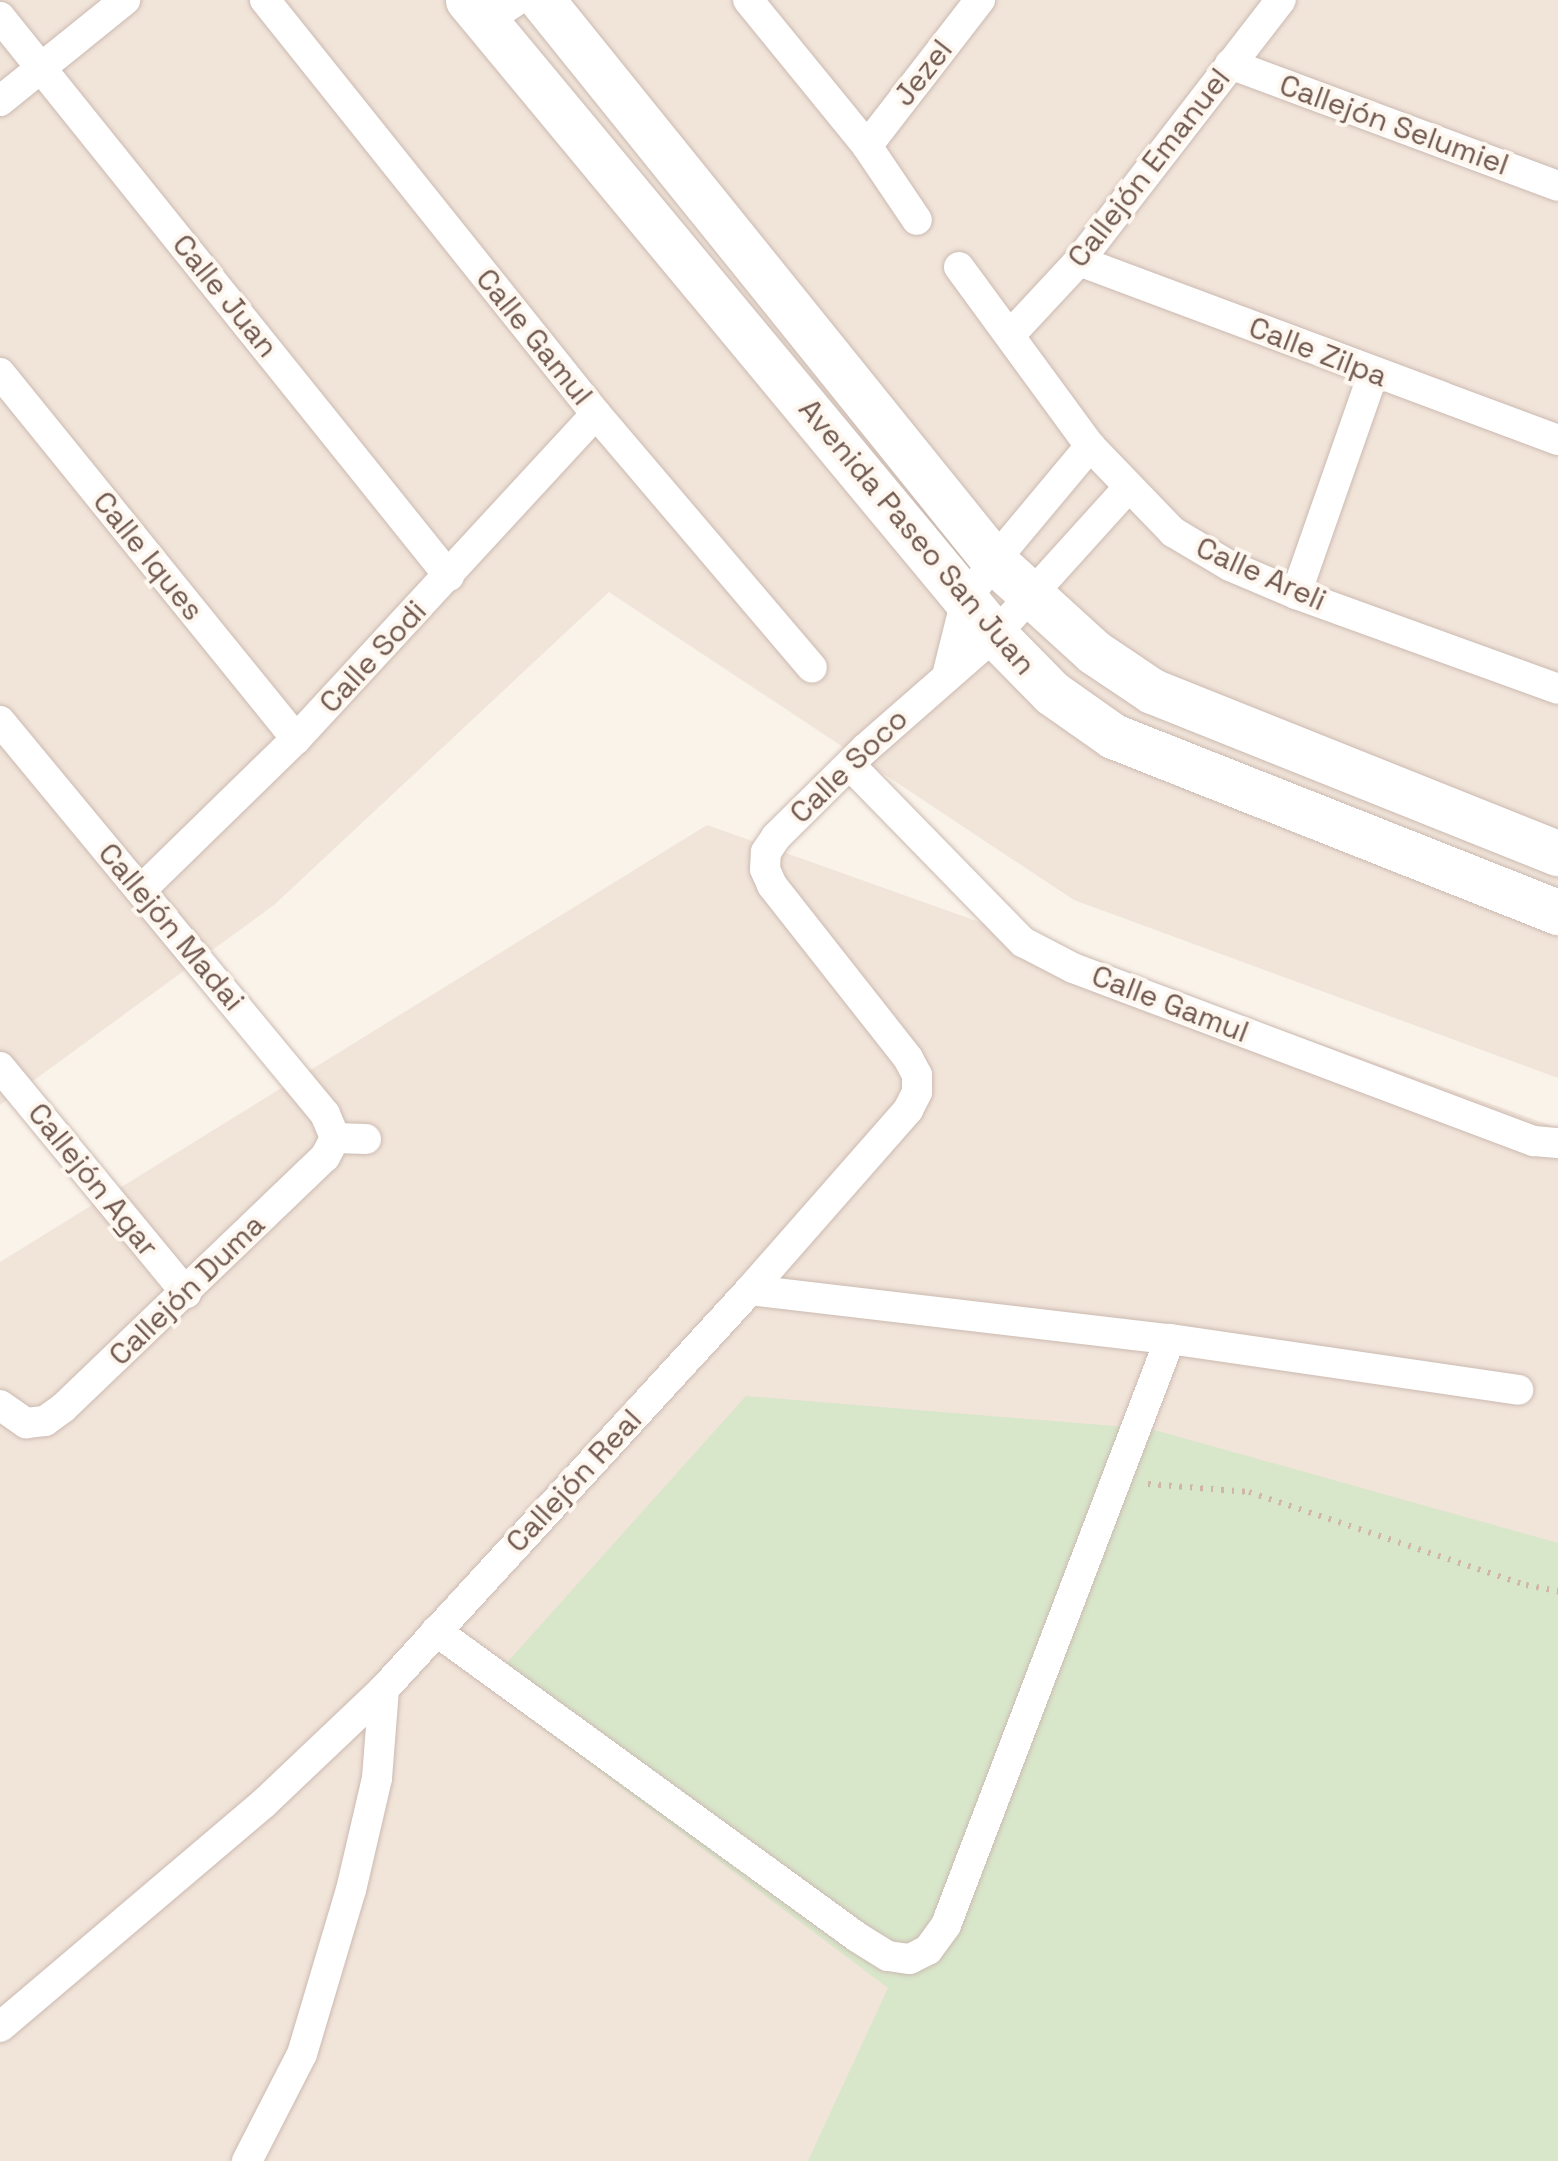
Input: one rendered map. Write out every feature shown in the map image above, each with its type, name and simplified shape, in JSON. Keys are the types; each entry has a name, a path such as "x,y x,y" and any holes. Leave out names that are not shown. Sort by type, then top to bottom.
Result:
{"street":[{"path":"0,100 125,0"},
{"name":"Calle Gamul","path":"265,0 596,414 812,668"},
{"name":"Avenida Paseo San Juan","path":"542,0 994,560 1094,652 1152,691 1558,853"},
{"path":"748,0 867,146 917,220"},
{"name":"Jezel","path":"867,146 980,0"},
{"name":"Callejón Emanuel","path":"1012,333 1079,261 1281,0"},
{"name":"Avenida Paseo San Juan","path":"490,7 995,636 1052,693 1113,736 1558,912"},
{"name":"Calle Juan","path":"0,17 449,576"},
{"name":"Callejón Selumiel","path":"1230,64 1558,186"},
{"name":"Calle Zilpa","path":"1079,261 1558,440"},
{"name":"Calle Areli","path":"959,267 1012,333 1090,446 1127,489 1173,532 1230,566 1296,594 1558,688"},
{"name":"Calle Iques","path":"0,373 296,739"},
{"path":"1296,594 1373,374"},
{"name":"Calle Sodi","path":"141,890 296,739 596,414"},
{"path":"948,672 966,600 994,560 1090,446"},
{"name":"Calle Soco","path":"766,870 766,852 776,837 948,672 995,636 1127,489"},
{"name":"Callejón Madai","path":"0,721 325,1114 335,1138"},
{"name":"Calle Gamul","path":"850,765 1022,942 1073,968 1555,1144"},
{"name":"Callejón Real","path":"0,2027 264,1803 384,1688 750,1290 908,1110 917,1092 917,1075 908,1058 772,885 766,870"},
{"name":"Callejón Agar","path":"0,1066 186,1293"},
{"path":"335,1138 366,1139"},
{"name":"Callejón Duma","path":"0,1406 26,1423 45,1421 64,1408 324,1157 335,1138"},
{"path":"750,1290 1170,1339 1518,1390"},
{"path":"436,1632 857,1937 888,1956 910,1959 928,1950 946,1925 1170,1339"},
{"path":"247,2161 302,2054 351,1890 378,1778 384,1688"}],"path":[{"path":"1117,1481 1249,1492 1526,1586 1558,1591"}],"shaded area":[{"path":"0,0 1558,0 1558,1078 1074,900 609,592 274,905 0,1105"},
{"path":"707,825 1558,1128 1558,1634 879,2161 0,2161 0,1262"}],"green space":[{"path":"746,1396 1151,1429 1558,1543 1558,2161 808,2161 888,1988 486,1686"}]}
